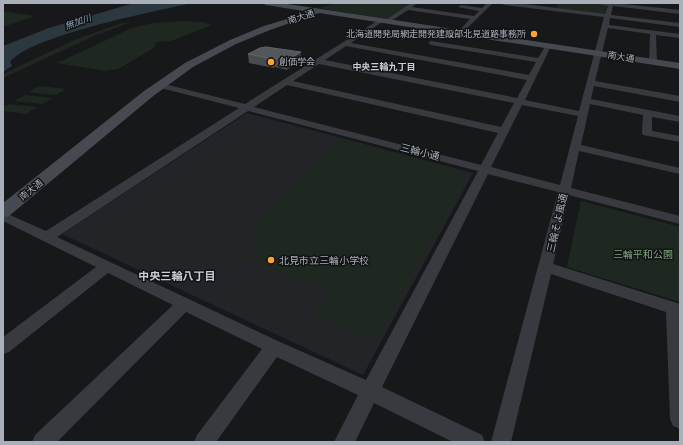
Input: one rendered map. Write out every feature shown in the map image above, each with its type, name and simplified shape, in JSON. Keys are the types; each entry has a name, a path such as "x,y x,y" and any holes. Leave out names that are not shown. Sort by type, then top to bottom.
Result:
{"main road":[{"path":"266,3 320,12"},
{"name":"南大通","path":"3,212 160,85 189,65 233,42 267,28 320,12 680,66"}],"street":[{"path":"46,237 317,61 414,3"},
{"path":"460,33 490,3"},
{"path":"504,3 552,9 606,10 654,6 680,12"},
{"path":"552,9 555,3"},
{"path":"453,6 483,10"},
{"path":"407,8 474,18"},
{"path":"606,10 680,25"},
{"path":"606,10 653,32 680,36"},
{"name":"三輪そよ風通","path":"501,442 547,267 606,10"},
{"path":"423,50 445,31"},
{"path":"653,32 653,62"},
{"path":"344,44 541,60"},
{"path":"344,442 548,46"},
{"path":"423,50 532,78"},
{"path":"317,61 582,114"},
{"path":"285,82 504,131"},
{"path":"590,83 680,99"},
{"name":"三輪小通","path":"160,85 680,220"},
{"path":"586,101 680,119"},
{"path":"648,113 648,133 680,140"},
{"path":"575,147 680,171"},
{"path":"3,216 474,442"},
{"path":"3,347 107,266"},
{"path":"547,267 677,309 680,419"},
{"path":"42,442 184,304"},
{"path":"204,442 274,347"}],"shaded area":[{"name":"北見市立三輪小学校","path":"247,113 473,173 363,375 62,234"}],"green space":[{"path":"337,3 411,3 387,19 319,8"},
{"path":"558,3 592,3 608,5 604,15 555,9"},
{"path":"3,11 35,16 3,27"},
{"path":"182,21 202,22 212,25 171,41 157,42 154,48 118,69 105,71 57,63 132,28 153,23"},
{"path":"131,22 94,36 3,78 3,74 74,40 122,23"},
{"path":"39,86 66,89 56,95 29,92"},
{"path":"25,95 52,98 42,104 14,101"},
{"path":"9,104 37,107 26,114 3,111 3,107"},
{"path":"341,138 455,169 465,181 376,340 312,315 330,291 245,257 259,243 256,222"},
{"name":"三輪平和公園","path":"581,201 680,227 680,302 567,267"}],"water":[{"name":"無加川","path":"134,3 192,3 124,18 66,34 41,43 22,52 10,62 12,66 3,72 3,46 49,28"}],"building":[{"path":"266,47 301,52 286,61 248,54 260,48"}],"place":[{"name":"北海道開発局網走開発建設部北見道路事務所","path":"534,34"},
{"name":"創価学会","path":"271,62"},
{"name":"北見市立三輪小学校","path":"271,260"}],"district":[{"name":"中央三輪九丁目","path":"384,67"},
{"name":"中央三輪八丁目","path":"177,276"}]}
